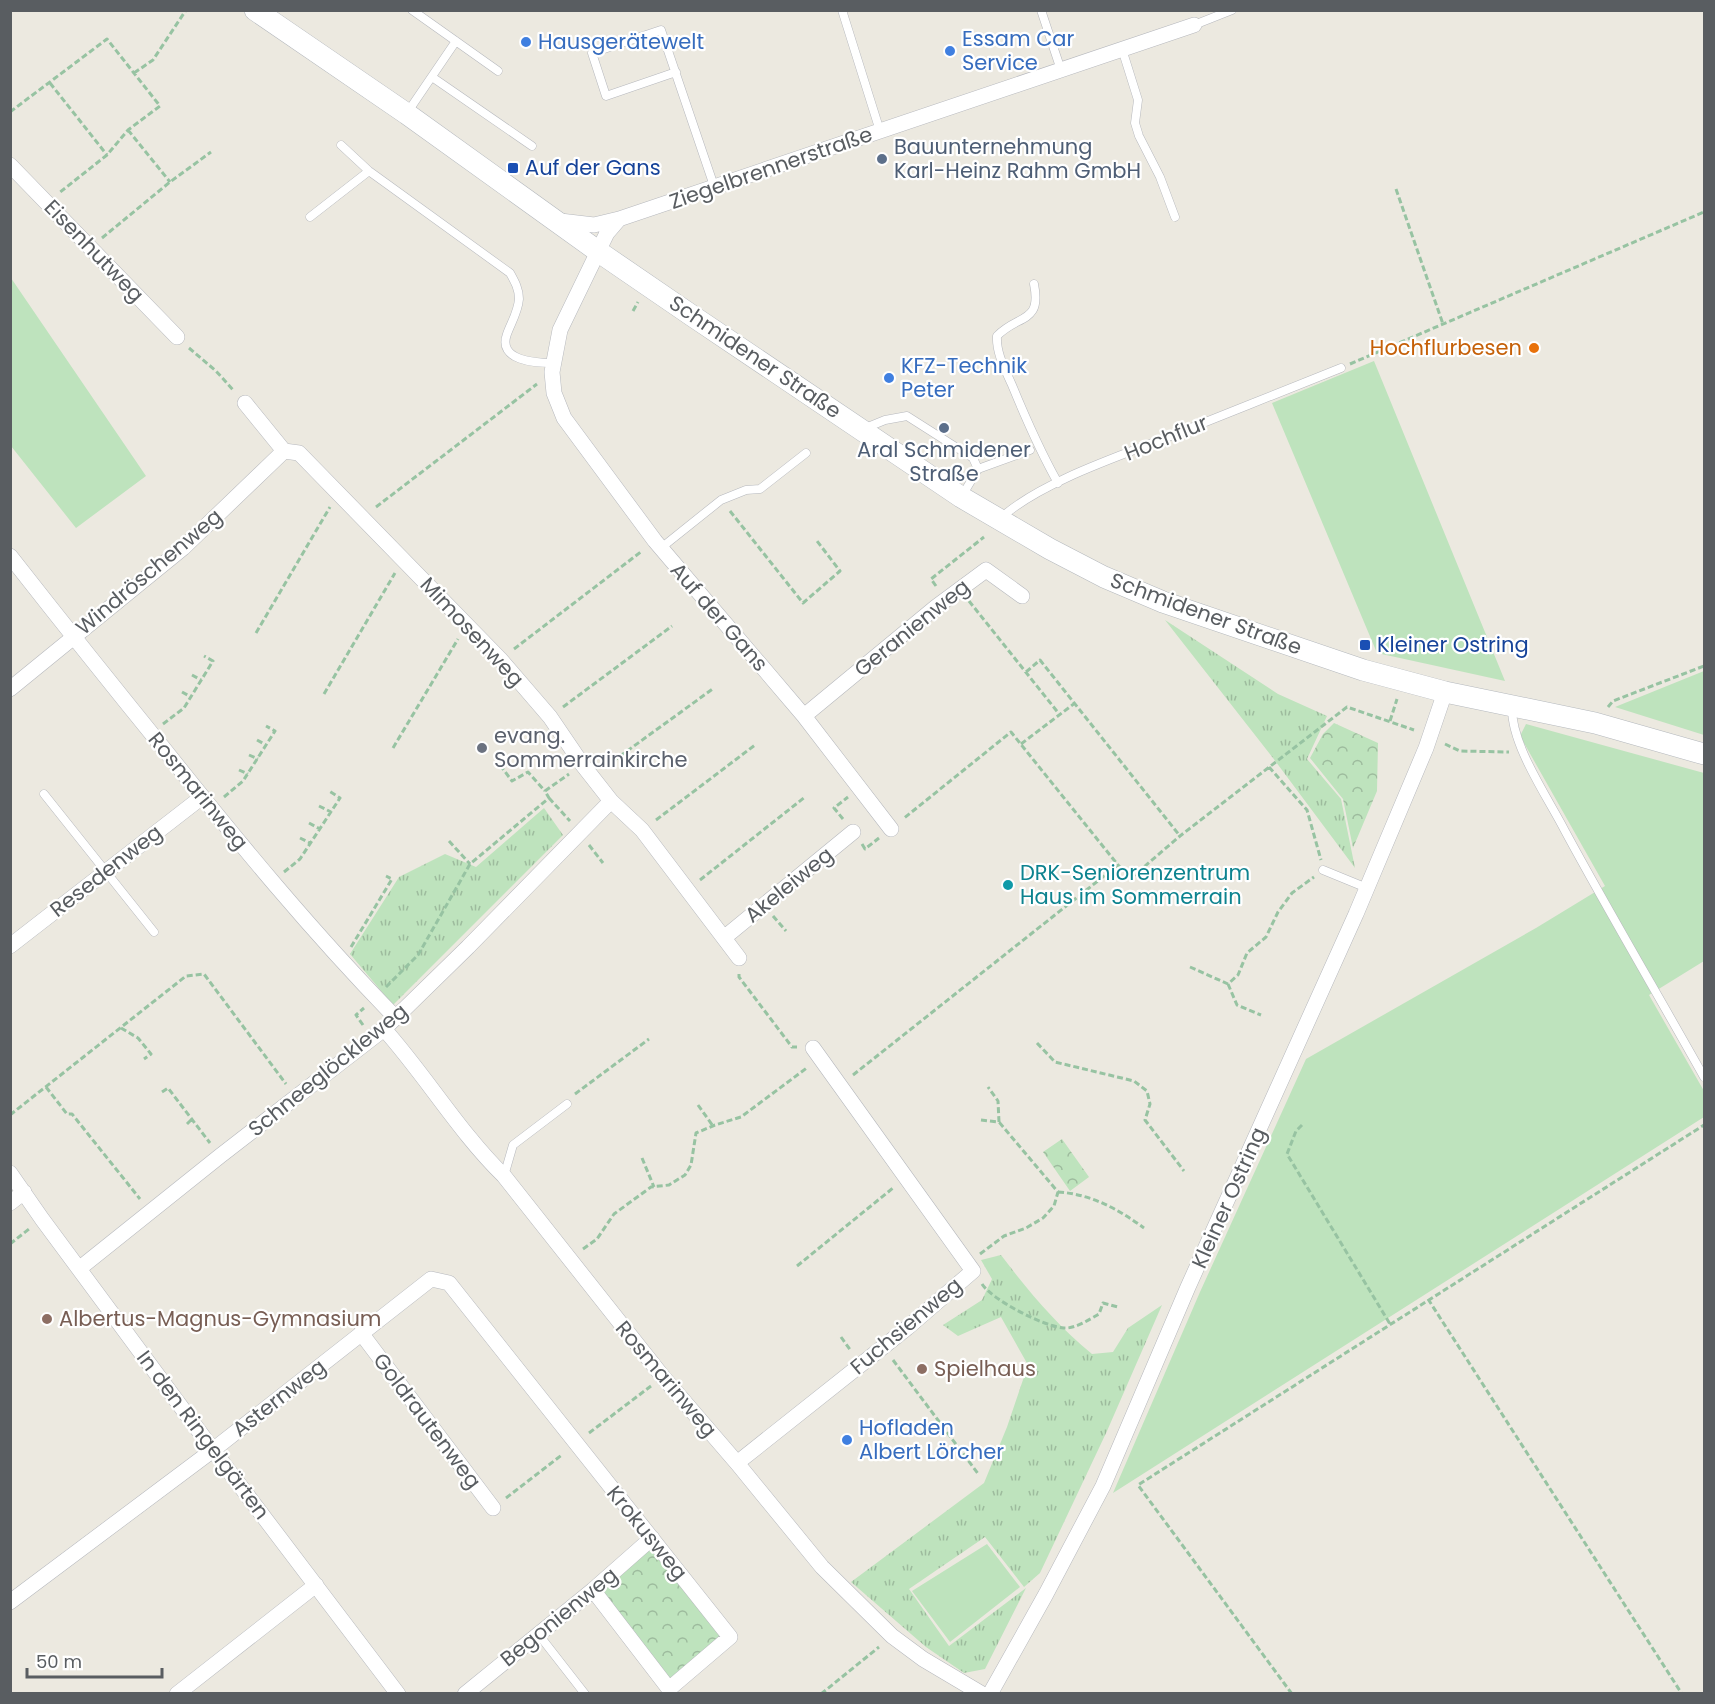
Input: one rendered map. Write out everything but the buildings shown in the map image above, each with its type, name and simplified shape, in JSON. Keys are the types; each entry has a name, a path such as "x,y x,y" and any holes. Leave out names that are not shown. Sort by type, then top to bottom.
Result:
{"main road":[{"name":"Schmidener Straße","path":"255,10 407,114 599,252 961,497 1095,572 1163,602 1364,670 1445,692 1595,723 1704,754"}],"street":[{"name":"Ziegelbrennerstraße","path":"555,220 584,225 619,219 1194,25"},
{"name":"Eisenhutweg","path":"10,165 177,337"},
{"path":"599,252 607,233 619,219"},
{"name":"Auf der Gans","path":"599,252 560,330 552,368 554,393 564,418 658,545 804,716 891,830"},
{"name":"Mimosenweg","path":"245,403 284,451 300,453 500,659 550,717 611,801 642,830 739,958"},
{"name":"Windröschenweg","path":"10,688 183,548 284,451"},
{"name":"Rosmarinweg","path":"10,556 272,882 342,962 396,1018"},
{"name":"Geranienweg","path":"804,716 986,570 1022,596"},
{"name":"Kleiner Ostring","path":"990,1694 1103,1486 1188,1287 1367,888 1430,737 1445,692"},
{"name":"Schneeglöckleweg","path":"80,1268 378,1034 611,801"},
{"name":"Resedenweg","path":"10,946 106,872 207,803"},
{"name":"Akeleiweg","path":"725,937 853,832"},
{"name":"Rosmarinweg","path":"378,1034 404,1052 483,1156 504,1176 663,1377 822,1566 892,1636 923,1659 982,1694"},
{"name":"Fuchsienweg","path":"737,1463 883,1347 971,1267 816,1053"},
{"name":"In den Ringelgärten","path":"10,1173 213,1450 398,1694"},
{"path":"10,1203 24,1192"},
{"name":"Asternweg","path":"10,1602 213,1450 431,1279"},
{"name":"Krokusweg","path":"431,1279 449,1283 730,1637 669,1689 593,1590"},
{"name":"Goldrautenweg","path":"361,1333 493,1508"},
{"name":"Begonienweg","path":"465,1694 593,1590 652,1538"},
{"path":"177,1694 316,1585"}],"lane":[{"path":"412,10 498,71"},
{"path":"842,10 880,130"},
{"path":"1041,10 1061,70"},
{"path":"1194,25 1231,11"},
{"path":"676,72 606,96 592,53 661,30 676,72 714,186"},
{"path":"407,114 456,41"},
{"path":"1122,49 1138,100 1135,123 1139,136 1156,169 1175,217"},
{"path":"432,76 532,146"},
{"path":"341,145 369,171 510,273 517,285 519,298 517,310 506,338 506,346 513,356 529,363 552,368"},
{"path":"310,217 369,171"},
{"path":"1034,284 1037,301 1033,310 1001,332 997,336 997,344 1029,426 1058,483"},
{"name":"Hochflur","path":"999,520 1017,504 1058,483 1124,454 1341,368"},
{"path":"862,429 885,420 907,416 973,458 978,469"},
{"path":"961,497 978,469 1030,450"},
{"path":"658,545 721,500 746,490 760,489 806,453"},
{"path":"1512,705 1511,722 1522,752 1587,872 1704,1077"},
{"path":"44,794 154,932"},
{"path":"1323,870 1367,888"},
{"path":"504,1176 513,1145 567,1104"},
{"path":"538,1635 585,1694"}],"path":[{"path":"134,73 153,60 186,10"},
{"path":"10,112 107,39 160,106 128,130 107,155 47,202"},
{"path":"50,82 107,155"},
{"path":"128,130 170,182"},
{"path":"90,248 170,182 211,152"},
{"path":"1396,189 1443,324"},
{"path":"1341,368 1704,212"},
{"path":"177,337 216,371 245,403"},
{"path":"363,518 552,368"},
{"path":"256,633 338,492"},
{"path":"721,500 803,603 840,571 817,541"},
{"path":"984,537 931,579 953,595 1026,672 1060,714"},
{"path":"500,659 658,545"},
{"path":"324,694 403,559"},
{"path":"393,748 466,624"},
{"path":"550,717 672,626"},
{"path":"151,734 184,708 213,661 204,656"},
{"path":"1026,672 1040,660 1180,836"},
{"path":"1595,723 1613,701 1704,666"},
{"path":"192,675 201,680"},
{"path":"592,777 714,688"},
{"path":"182,692 190,697"},
{"path":"1020,744 1075,703"},
{"path":"905,818 1011,732 1131,878 1180,836 1347,706 1390,721 1460,751 1522,752"},
{"path":"207,803 243,781 275,731 266,726"},
{"path":"257,740 266,745"},
{"path":"642,830 755,745"},
{"path":"249,755 258,759"},
{"path":"545,792 582,764"},
{"path":"378,1034 356,1015 418,955 470,864 549,798 528,772 512,781 500,765"},
{"path":"1228,984 1238,975 1247,953 1266,937 1278,912 1292,893 1323,870 1307,810 1269,767"},
{"path":"239,770 248,774"},
{"path":"272,882 300,859 340,798 329,792"},
{"path":"687,890 805,797"},
{"path":"320,806 331,812"},
{"path":"309,823 320,829"},
{"path":"300,838 310,843"},
{"path":"449,841 470,864"},
{"path":"840,1085 1118,865"},
{"path":"342,962 392,879 386,876"},
{"path":"369,903 375,905"},
{"path":"739,958 739,978 792,1047 816,1053"},
{"path":"1190,967 1228,984 1237,1005 1261,1015"},
{"path":"10,1115 186,976 204,974 296,1098"},
{"path":"121,1027 138,1038 151,1054 144,1059"},
{"path":"1037,1043 1055,1062 1134,1081 1147,1091 1150,1104 1145,1120 1184,1171"},
{"path":"569,1259 597,1239 614,1214 651,1187 669,1185 685,1175 691,1165 696,1133 741,1117 816,1053"},
{"path":"46,1087 68,1114 72,1114 151,1212"},
{"path":"988,1087 998,1101 999,1122 1058,1192 1079,1193 1120,1210 1144,1228"},
{"path":"162,1092 168,1088 220,1156"},
{"path":"698,1105 713,1126"},
{"path":"187,1124 192,1119"},
{"path":"981,1120 999,1122"},
{"path":"1302,1125 1296,1131 1287,1154 1390,1324"},
{"path":"1292,1694 1138,1485 1704,1125"},
{"path":"642,1158 654,1187"},
{"path":"797,1266 906,1177"},
{"path":"1058,1192 1054,1206 1043,1218 1026,1228 1004,1236 986,1248 971,1267 985,1289 1004,1304 1065,1328 1100,1314 1103,1304 1118,1307"},
{"path":"10,1244 42,1219"},
{"path":"1428,1299 1682,1694"},
{"path":"883,1347 980,1475"},
{"path":"599,1426 663,1377"},
{"path":"493,1508 576,1444"},
{"path":"821,1694 892,1636"}],"green space":[{"path":"11,278 146,476 76,528 11,446"},
{"path":"1374,361 1505,681 1377,653 1272,403"},
{"path":"1165,620 1278,694 1327,716 1307,759 1341,799 1355,868 1273,758"},
{"path":"1704,671 1704,735 1615,707"},
{"path":"1334,723 1378,743 1377,791 1353,848 1343,799 1310,758 1323,734"},
{"path":"1526,724 1704,773 1704,961 1649,995 1704,1091 1704,1117 1113,1493 1200,1292 1306,1059 1605,886 1520,736"},
{"path":"544,808 563,835 393,1005 350,954 399,877 445,854 476,867"},
{"path":"1062,1139 1089,1177 1070,1191 1043,1152"},
{"path":"1001,1255 1044,1308 1092,1354 1113,1352 1128,1328 1162,1305 1107,1431 1040,1573 1024,1587 985,1537 909,1589 949,1646 1026,1588 985,1669 964,1673 926,1647 851,1582 984,1483 1007,1427 1028,1365 1001,1317 958,1336 943,1325 982,1300 992,1279 981,1260"},
{"path":"652,1538 730,1637 669,1689 593,1590"},
{"path":"987,1544 1020,1587 950,1642 912,1591"}],"place":[{"name":"Hausgerätewelt","path":"526,42"},
{"name":"Essam Car Service","path":"950,51"},
{"name":"Bauunternehmung Karl-Heinz Rahm GmbH","path":"882,159"},
{"name":"Auf der Gans","path":"513,168"},
{"name":"Hochflurbesen","path":"1534,348"},
{"name":"KFZ-Technik Peter","path":"889,378"},
{"name":"Aral Schmidener Straße","path":"944,428"},
{"name":"Kleiner Ostring","path":"1365,645"},
{"name":"evang. Sommerrainkirche","path":"482,748"},
{"name":"DRK-Seniorenzentrum Haus im Sommerrain","path":"1008,885"},
{"name":"Albertus-Magnus-Gymnasium","path":"47,1319"},
{"name":"Spielhaus","path":"922,1369"},
{"name":"Hofladen Albert Lörcher","path":"847,1440"}]}
